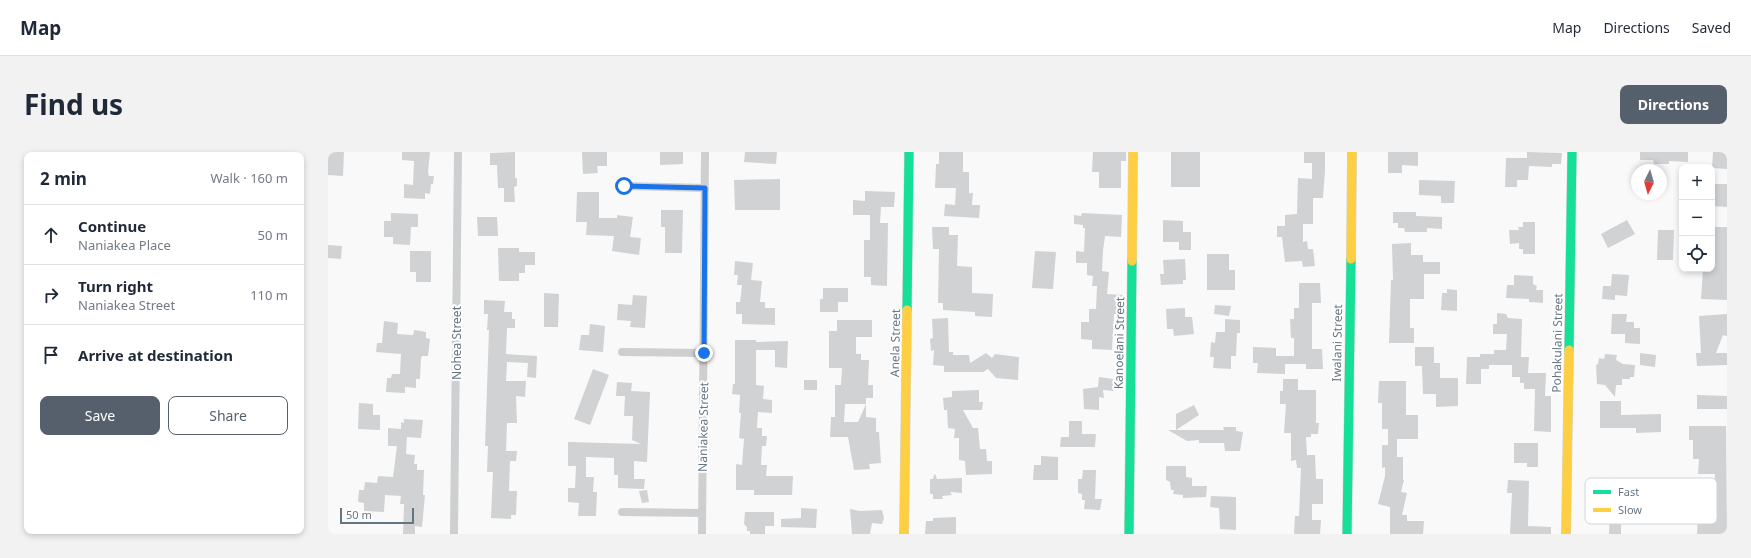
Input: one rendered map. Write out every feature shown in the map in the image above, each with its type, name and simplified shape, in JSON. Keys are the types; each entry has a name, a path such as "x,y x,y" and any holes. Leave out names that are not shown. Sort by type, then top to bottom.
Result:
{"street":[{"name":"Nohea Street","path":"454,534 458,152"},
{"name":"Naniakea Street","path":"702,534 705,152"},
{"name":"Anela Street","path":"904,534 909,152"},
{"name":"Kanoelani Street","path":"1129,534 1133,152"},
{"name":"Iwalani Street","path":"1347,534 1352,152"},
{"name":"Pohakulani Street","path":"1566,534 1572,152"},
{"path":"624,186 705,188"},
{"path":"622,352 704,353"},
{"path":"622,512 702,514"}],"building":[{"path":"328,152 344,152 343,176 328,175"},
{"path":"402,152 430,152 428,172 429,176 434,176 430,194 425,193 425,199 404,198 404,184 413,185 414,161 402,160"},
{"path":"515,152 515,178 517,178 517,186 514,187 515,202 504,202 504,188 498,188 497,165 490,165 490,153"},
{"path":"582,152 607,152 607,166 597,166 598,173 583,174"},
{"path":"660,152 683,152 683,164 660,165"},
{"path":"745,152 777,152 776,164 744,162"},
{"path":"939,152 963,152 963,172 969,172 969,193 973,193 972,205 980,205 979,218 944,216 945,204 955,205 956,188 935,188 936,164 939,164"},
{"path":"1093,152 1126,152 1126,161 1121,161 1121,188 1099,188 1099,172 1092,172"},
{"path":"1171,152 1200,152 1200,187 1171,187"},
{"path":"1304,152 1325,152 1325,170 1323,198 1313,198 1313,224 1303,224 1303,242 1307,241 1308,249 1313,249 1315,266 1303,267 1302,261 1285,262 1282,237 1277,237 1277,226 1285,226 1285,215 1297,214 1298,178 1312,179 1312,163 1304,163"},
{"path":"1388,152 1418,152 1418,166 1402,165 1402,173 1388,173"},
{"path":"1527,152 1562,153 1561,164 1552,164 1552,167 1529,166 1528,180 1517,180 1517,187 1505,187 1506,158 1527,158"},
{"path":"1640,152 1688,152 1688,162 1669,161 1669,164 1654,164 1653,160 1640,160"},
{"path":"1713,152 1727,152 1727,169 1715,168 1715,164 1712,164"},
{"path":"780,179 780,210 735,210 734,180"},
{"path":"1419,180 1455,181 1454,203 1441,203 1441,196 1419,195"},
{"path":"1715,184 1727,184 1727,207 1715,206"},
{"path":"865,191 895,192 894,207 881,207 880,223 888,223 887,286 871,285 871,277 864,277 864,240 870,240 870,215 853,215 853,200 865,201"},
{"path":"577,192 599,192 599,218 617,218 617,215 633,217 630,237 641,238 639,255 612,251 614,236 586,235 587,222 576,222"},
{"path":"661,210 683,210 682,253 665,253 665,227 661,227"},
{"path":"1393,212 1416,212 1416,216 1442,217 1442,229 1427,228 1427,232 1405,232 1404,228 1398,228 1398,223 1393,223"},
{"path":"391,213 418,214 418,227 411,227 410,245 393,244 393,237 384,237 384,221 391,221"},
{"path":"1082,213 1122,215 1121,237 1105,236 1103,251 1102,271 1109,272 1107,294 1123,295 1122,314 1114,314 1112,350 1092,349 1092,340 1081,339 1081,322 1089,322 1089,309 1096,309 1097,286 1092,286 1093,276 1087,275 1087,263 1076,263 1076,251 1084,252 1085,228 1083,228 1083,225 1074,224 1074,215 1081,216"},
{"path":"477,217 497,217 498,236 478,236"},
{"path":"1163,220 1183,221 1183,232 1191,232 1191,250 1179,250 1179,242 1163,242"},
{"path":"1627,220 1635,234 1608,248 1601,234"},
{"path":"1523,222 1535,222 1535,254 1523,254 1523,249 1519,249 1519,243 1510,244 1509,230 1519,230 1518,227 1523,227"},
{"path":"932,227 949,227 949,235 958,235 957,266 972,267 972,293 993,294 992,317 975,316 975,312 943,310 943,303 938,303 939,249 933,249"},
{"path":"1715,227 1727,227 1727,300 1701,299 1703,272 1715,272"},
{"path":"1658,230 1674,230 1673,260 1657,260"},
{"path":"1411,243 1411,255 1423,255 1423,262 1440,262 1440,274 1424,274 1424,299 1410,299 1410,328 1414,328 1414,343 1389,343 1391,280 1393,280 1392,244"},
{"path":"328,245 342,246 341,259 328,258"},
{"path":"498,248 519,248 519,252 535,252 535,265 525,265 525,273 519,273 519,281 499,281"},
{"path":"410,251 431,251 431,282 416,282 416,272 410,272"},
{"path":"1035,251 1056,252 1053,289 1032,288"},
{"path":"1207,254 1229,254 1229,270 1235,270 1235,290 1207,290"},
{"path":"1185,259 1186,280 1183,280 1183,284 1161,285 1160,274 1164,274 1163,260"},
{"path":"735,261 753,263 751,280 762,281 760,302 765,302 765,308 775,308 775,325 742,324 742,314 736,314 736,302 740,302 742,285 737,285 738,275 734,275"},
{"path":"1612,274 1629,275 1627,296 1615,295 1615,300 1602,299 1603,286 1611,286"},
{"path":"1514,275 1533,276 1533,284 1537,286 1536,290 1543,290 1543,303 1529,302 1529,299 1506,298 1507,285 1514,285"},
{"path":"1299,283 1320,283 1321,303 1312,303 1312,349 1322,349 1323,369 1306,369 1306,364 1285,364 1285,374 1257,373 1258,363 1253,363 1253,347 1276,348 1276,356 1294,356 1294,338 1291,338 1290,319 1294,319 1294,308 1299,308"},
{"path":"823,288 848,288 848,302 838,302 838,312 820,312 820,299 823,299"},
{"path":"1447,289 1457,290 1457,311 1441,310 1442,293 1447,293"},
{"path":"544,293 559,294 558,327 544,327"},
{"path":"633,295 647,296 645,328 630,327 631,321 617,320 618,304 632,305"},
{"path":"484,300 505,301 504,312 512,312 512,319 515,319 515,328 507,328 506,354 537,356 536,378 527,377 528,363 507,362 506,381 526,381 525,397 516,396 517,423 507,423 506,451 517,451 516,461 510,461 509,491 517,491 516,515 511,515 511,519 491,518 493,472 487,472 488,446 485,446 489,330 487,330 488,314 484,314"},
{"path":"1215,305 1231,306 1229,316 1214,314"},
{"path":"1185,308 1185,317 1192,317 1194,334 1174,336 1173,329 1167,329 1166,309"},
{"path":"1497,313 1506,314 1508,318 1522,319 1521,357 1529,357 1528,373 1546,373 1545,396 1551,396 1551,432 1534,431 1535,389 1524,389 1524,383 1520,383 1520,377 1512,377 1512,365 1489,365 1489,369 1481,369 1481,384 1466,384 1467,357 1480,357 1480,354 1494,354 1494,350 1506,350 1507,334 1493,334 1493,324 1497,324"},
{"path":"1612,314 1627,314 1626,322 1634,322 1634,328 1640,328 1640,344 1625,343 1625,334 1611,334"},
{"path":"1727,314 1727,336 1723,335 1716,353 1727,353 1727,365 1697,366 1696,353 1701,353 1699,316"},
{"path":"948,318 949,352 953,352 953,355 969,355 970,363 986,353 992,358 995,354 1019,357 1018,380 996,378 988,369 983,372 944,372 944,366 933,365 934,350 931,351 930,339 933,338 932,319"},
{"path":"1225,319 1240,320 1240,333 1237,333 1236,356 1231,356 1231,369 1213,368 1214,357 1210,357 1211,342 1215,343 1216,332 1225,332"},
{"path":"837,320 872,320 872,337 856,337 856,354 861,354 861,360 869,360 868,385 873,385 873,398 866,398 866,404 866,417 876,418 876,432 879,432 881,463 869,464 870,469 854,470 848,437 830,437 831,417 835,417 835,385 841,385 842,368 829,368 829,331 837,331","holes":["845,404 866,404 858,422 844,422"]},
{"path":"384,321 398,323 397,334 413,335 414,330 426,332 426,338 430,339 428,356 422,356 421,358 420,379 416,379 416,388 405,387 405,393 386,392 387,378 391,378 392,374 400,374 401,354 376,352 377,343 382,343"},
{"path":"590,324 605,326 603,352 579,350 581,335 589,335"},
{"path":"735,340 756,340 756,342 788,341 787,368 775,367 775,350 756,350 756,385 764,386 763,399 772,400 772,413 758,412 757,428 762,428 762,436 767,436 766,446 762,446 761,465 767,465 766,476 793,476 792,495 754,495 754,490 736,490 736,464 742,465 744,439 739,438 741,413 739,413 740,395 732,394 733,384 735,384"},
{"path":"1415,347 1434,347 1434,363 1440,363 1440,378 1458,378 1458,406 1436,407 1436,394 1423,394 1422,366 1415,366"},
{"path":"1640,353 1656,355 1655,367 1640,365"},
{"path":"1605,354 1617,355 1616,360 1623,364 1635,365 1634,377 1630,377 1630,379 1622,379 1622,385 1616,385 1615,397 1605,385 1597,384 1596,365 1598,364 1599,358 1604,359"},
{"path":"593,369 609,375 590,425 574,419"},
{"path":"1099,377 1113,379 1113,391 1103,390 1104,398 1099,397 1099,410 1084,409 1083,389 1098,387"},
{"path":"1283,379 1298,379 1298,390 1316,390 1316,423 1319,423 1318,434 1311,434 1311,437 1306,437 1307,455 1315,455 1316,479 1323,479 1323,504 1312,504 1312,520 1321,520 1320,534 1294,534 1295,516 1299,516 1301,468 1297,468 1296,460 1291,461 1291,433 1284,433 1286,404 1280,404 1280,391 1283,391"},
{"path":"804,380 817,380 817,390 804,390"},
{"path":"1379,381 1406,381 1406,415 1418,415 1418,439 1397,439 1397,457 1403,457 1404,480 1401,492 1407,493 1402,515 1407,515 1407,521 1424,521 1423,534 1390,534 1390,507 1378,504 1385,476 1385,467 1382,468 1382,445 1388,445 1388,429 1382,429 1382,403 1378,403"},
{"path":"617,382 632,383 631,391 650,392 647,462 634,461 634,479 645,479 644,489 618,488 618,475 614,475 614,458 586,457 586,477 594,477 593,492 597,492 596,516 578,516 579,503 568,502 568,488 575,488 576,466 568,466 568,442 641,444 632,440 633,416 624,416 625,396 616,396"},
{"path":"979,390 979,402 983,402 982,410 963,410 973,428 978,428 980,449 986,449 987,461 992,461 992,474 966,475 965,461 959,460 959,438 954,438 955,429 948,428 947,410 944,410 943,398 952,397 952,391"},
{"path":"1697,395 1727,396 1727,409 1697,409"},
{"path":"1600,401 1621,401 1621,415 1661,414 1661,432 1636,433 1636,428 1600,428"},
{"path":"359,403 373,404 373,415 380,415 380,430 358,429"},
{"path":"1194,405 1199,415 1176,430 1176,414"},
{"path":"404,419 423,420 421,438 407,437 406,454 415,455 414,464 417,464 417,470 424,470 423,495 425,495 422,527 415,526 415,534 403,534 404,504 400,504 401,496 385,495 384,512 364,511 364,503 358,502 359,490 364,490 365,482 377,483 378,476 393,477 397,446 388,446 388,428 401,429 401,422 404,423"},
{"path":"1069,421 1082,421 1082,434 1096,434 1095,447 1060,447 1061,437 1069,437"},
{"path":"1689,426 1726,426 1727,534 1697,534 1697,524 1717,524 1717,478 1715,478 1715,474 1698,474 1699,459 1693,459 1693,440 1689,440"},
{"path":"1223,427 1236,427 1236,431 1243,432 1240,451 1225,451 1224,443 1199,443 1199,440 1187,441 1168,430 1224,430"},
{"path":"1514,443 1538,443 1538,467 1527,467 1527,463 1514,463"},
{"path":"1041,456 1058,457 1058,480 1033,480 1034,465 1041,465"},
{"path":"1166,466 1186,466 1186,477 1192,478 1192,486 1207,486 1206,497 1183,498 1183,495 1173,494 1174,490 1171,490 1170,482 1166,480"},
{"path":"1083,470 1096,470 1095,499 1102,499 1100,510 1084,509 1085,500 1082,500 1082,494 1078,493 1078,479 1082,479"},
{"path":"935,474 937,479 962,478 962,493 950,492 952,495 942,496 943,499 933,499 933,494 930,494 930,479 933,479"},
{"path":"1508,480 1529,481 1528,526 1551,527 1551,534 1510,534 1512,493 1507,493"},
{"path":"647,490 649,502 642,503 639,491"},
{"path":"1211,496 1236,497 1236,530 1220,529 1219,508 1210,507"},
{"path":"801,508 817,509 816,528 781,527 781,519 801,518"},
{"path":"850,509 860,511 882,510 884,518 882,524 872,523 870,534 852,534"},
{"path":"745,512 774,512 774,526 765,526 765,534 750,534 750,531 747,531 747,527 744,524"},
{"path":"956,517 956,534 925,534 926,521 933,521 933,518"},
{"path":"1609,524 1621,524 1621,534 1609,534"}],"traffic: fast":[{"path":"907,310 909,152"},
{"path":"1569,350 1572,152"},
{"path":"1347,534 1351,259"},
{"path":"1129,534 1132,261"}],"traffic: slow":[{"path":"1132,261 1133,152"},
{"path":"1351,259 1352,152"},
{"path":"904,534 907,310"},
{"path":"1566,534 1569,350"}],"route":[{"path":"624,186 705,188 704,353"}]}
